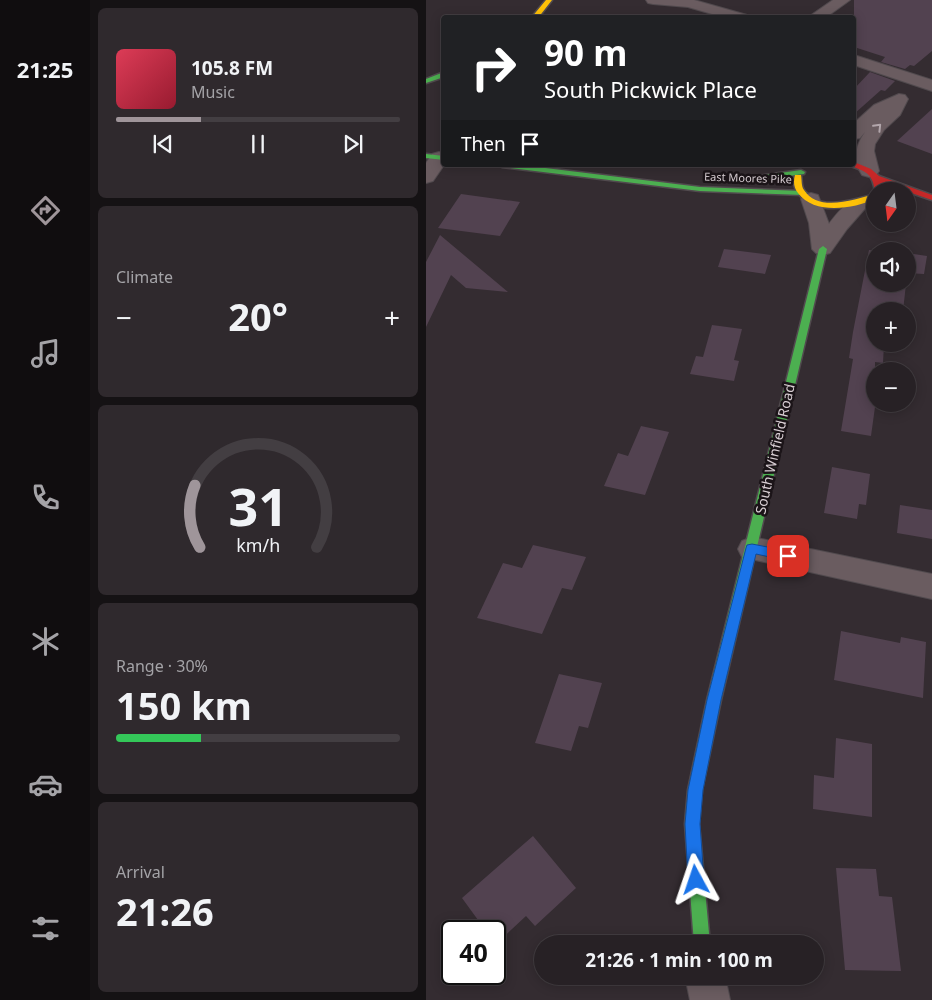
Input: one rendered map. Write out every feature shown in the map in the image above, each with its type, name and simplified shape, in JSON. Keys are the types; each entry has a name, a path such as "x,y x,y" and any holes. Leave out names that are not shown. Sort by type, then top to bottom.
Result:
{"main road":[{"path":"536,15 549,0"},
{"path":"426,81 441,75"},
{"name":"East Moores Pike","path":"520,167 700,189 768,190 807,196 831,205 866,202"},
{"path":"806,169 797,178 797,184 807,196"},
{"name":"East Moores Pike","path":"662,183 766,178 806,169"},
{"path":"866,171 877,182"},
{"path":"866,171 932,198"},
{"name":"South Winfield Road","path":"701,935 692,824 695,790 714,700 824,249"}],"street":[{"path":"653,0 683,1 734,15"},
{"path":"819,15 843,0"},
{"path":"672,15 683,1"},
{"path":"856,61 928,80"},
{"path":"856,131 861,123 886,104 899,99 928,80"},
{"path":"866,171 865,151 869,136 894,111 899,99"},
{"path":"426,177 436,158"},
{"name":"South Winfield Road","path":"807,196 819,223 824,249"},
{"name":"South Winfield Road","path":"824,249 839,225 866,204"},
{"path":"752,548 932,588"},
{"path":"707,985 710,1000"}],"building":[{"path":"854,0 932,0 932,51 914,66 910,65 905,69 881,62 885,57 856,48 856,15 854,15"},
{"path":"870,72 895,81 885,91 881,90 856,112 856,87"},
{"path":"932,109 932,154 897,141"},
{"path":"461,194 520,202 500,236 438,228"},
{"path":"440,235 508,292 466,288 451,275 426,327 426,262"},
{"path":"724,249 771,255 765,274 718,267"},
{"path":"916,254 927,256 924,274 916,274"},
{"path":"866,265 866,292 905,292 904,302 866,302 866,352 884,352 883,362 866,362 866,412 874,412 871,436 841,431 853,359 849,358"},
{"path":"712,325 742,329 734,360 739,361 734,381 690,374 696,356 703,357"},
{"path":"641,426 669,432 645,495 604,486 618,453 628,456"},
{"path":"832,467 870,474 866,505 859,504 857,519 824,513"},
{"path":"900,505 932,510 932,539 897,533"},
{"path":"533,545 586,557 572,590 562,588 542,634 477,618 503,563 522,568"},
{"path":"841,631 900,643 901,637 926,642 923,698 834,680"},
{"path":"559,674 602,683 588,728 579,726 571,751 535,743"},
{"path":"836,738 872,744 872,817 813,809 814,775 834,778"},
{"path":"533,836 576,888 535,926 526,916 506,935 506,920 478,920 462,898"},
{"path":"836,868 876,869 879,896 892,897 901,971 845,970"}],"traffic: fast":[{"path":"426,81 441,75"},
{"path":"426,156 441,158"},
{"path":"518,167 700,189 803,193"},
{"path":"758,178 801,172"},
{"path":"701,935 692,824 695,790 714,700 823,249"}],"traffic: slow":[{"path":"536,15 549,0"},
{"path":"798,177 799,189 805,197 813,202 846,205 866,200"}],"traffic: jam":[{"path":"856,165 872,173 877,182"},
{"path":"876,178 932,198"}],"route":[{"path":"696,880 692,824 695,790 714,700 752,548 788,556"}]}
